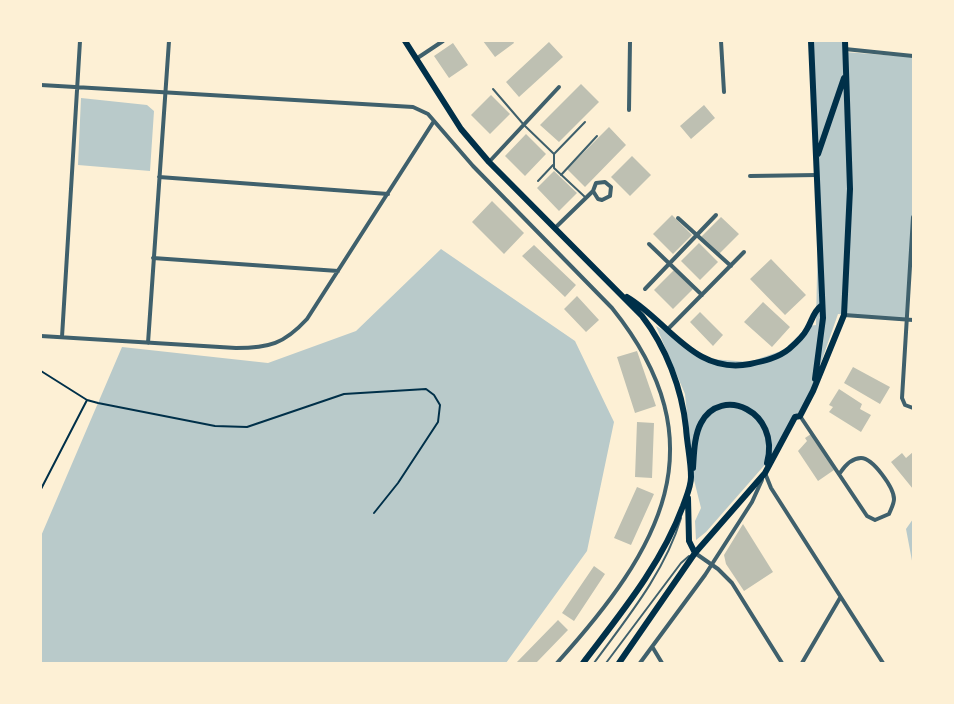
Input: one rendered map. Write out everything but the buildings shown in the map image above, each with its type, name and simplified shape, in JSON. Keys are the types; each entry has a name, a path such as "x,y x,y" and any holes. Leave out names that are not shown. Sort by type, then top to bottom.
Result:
{"main road":[{"path":"404,41 461,129 489,162 622,294 654,333 677,382 682,402 692,478"},
{"path":"811,41 817,157 820,306 823,318 813,391"},
{"path":"619,663 695,553 765,473 795,417 800,416 813,391 844,315 850,188 845,41"},
{"path":"817,157 845,73"},
{"path":"622,294 638,304 687,349 700,358 713,363 746,365 771,359 789,349 804,335 816,310 820,306"},
{"path":"583,663 648,575 674,530 692,478 700,425 711,412 733,406 744,407 764,422 768,433 770,450 765,473"},
{"path":"688,492 687,527 689,541 695,553"}],"street":[{"path":"62,338 80,41"},
{"path":"148,343 169,41"},
{"path":"416,59 443,41"},
{"path":"720,41 724,92"},
{"path":"629,42 629,110"},
{"path":"845,49 913,56"},
{"path":"41,85 413,107 421,110 434,121 473,166 624,322 656,377 667,411 670,458 666,491 657,520 644,548 598,615 557,663"},
{"path":"489,162 559,87"},
{"path":"41,336 236,348 262,348 285,340 307,319 434,121"},
{"path":"750,176 817,175"},
{"path":"159,177 388,194"},
{"path":"555,228 593,191 596,183 605,182 611,188 610,196 606,199 598,198 593,191"},
{"path":"645,289 716,215"},
{"path":"911,408 903,403 902,398 913,216"},
{"path":"678,218 731,266"},
{"path":"649,244 702,294"},
{"path":"668,330 744,252"},
{"path":"153,258 338,271"},
{"path":"844,315 913,320"},
{"path":"800,416 840,473 867,516 874,520 889,514 894,500 892,490 870,461 862,458 853,460 840,473"},
{"path":"640,663 653,648 712,565 752,502 765,473"},
{"path":"765,473 771,488 883,663"},
{"path":"695,553 712,565 732,584 782,663"},
{"path":"802,663 840,598"},
{"path":"653,648 662,663"}],"lane":[{"path":"493,89 524,125 554,154 556,159 553,165 538,181"},
{"path":"554,154 585,122"},
{"path":"561,175 597,136"},
{"path":"553,165 585,197"},
{"path":"594,663 630,614 668,553 675,540 688,492"},
{"path":"606,663 681,563 695,553"}],"path":[{"path":"41,371 87,400 215,426 247,427 344,394 426,389 434,395 440,405 438,422 398,483 374,513"},
{"path":"41,489 87,400"}],"shaded area":[{"path":"813,41 843,41 844,52 913,57 913,233 908,319 838,314 811,391 776,452 706,532 696,540 695,521 701,508 693,476 685,394 656,326 711,359 749,362 784,350 808,326 816,325 819,174"},
{"path":"81,98 147,105 154,111 150,171 78,165"},
{"path":"441,249 575,341 614,422 587,551 506,663 41,663 41,536 122,347 268,363 356,331"},
{"path":"913,519 913,566 906,529"}]}
